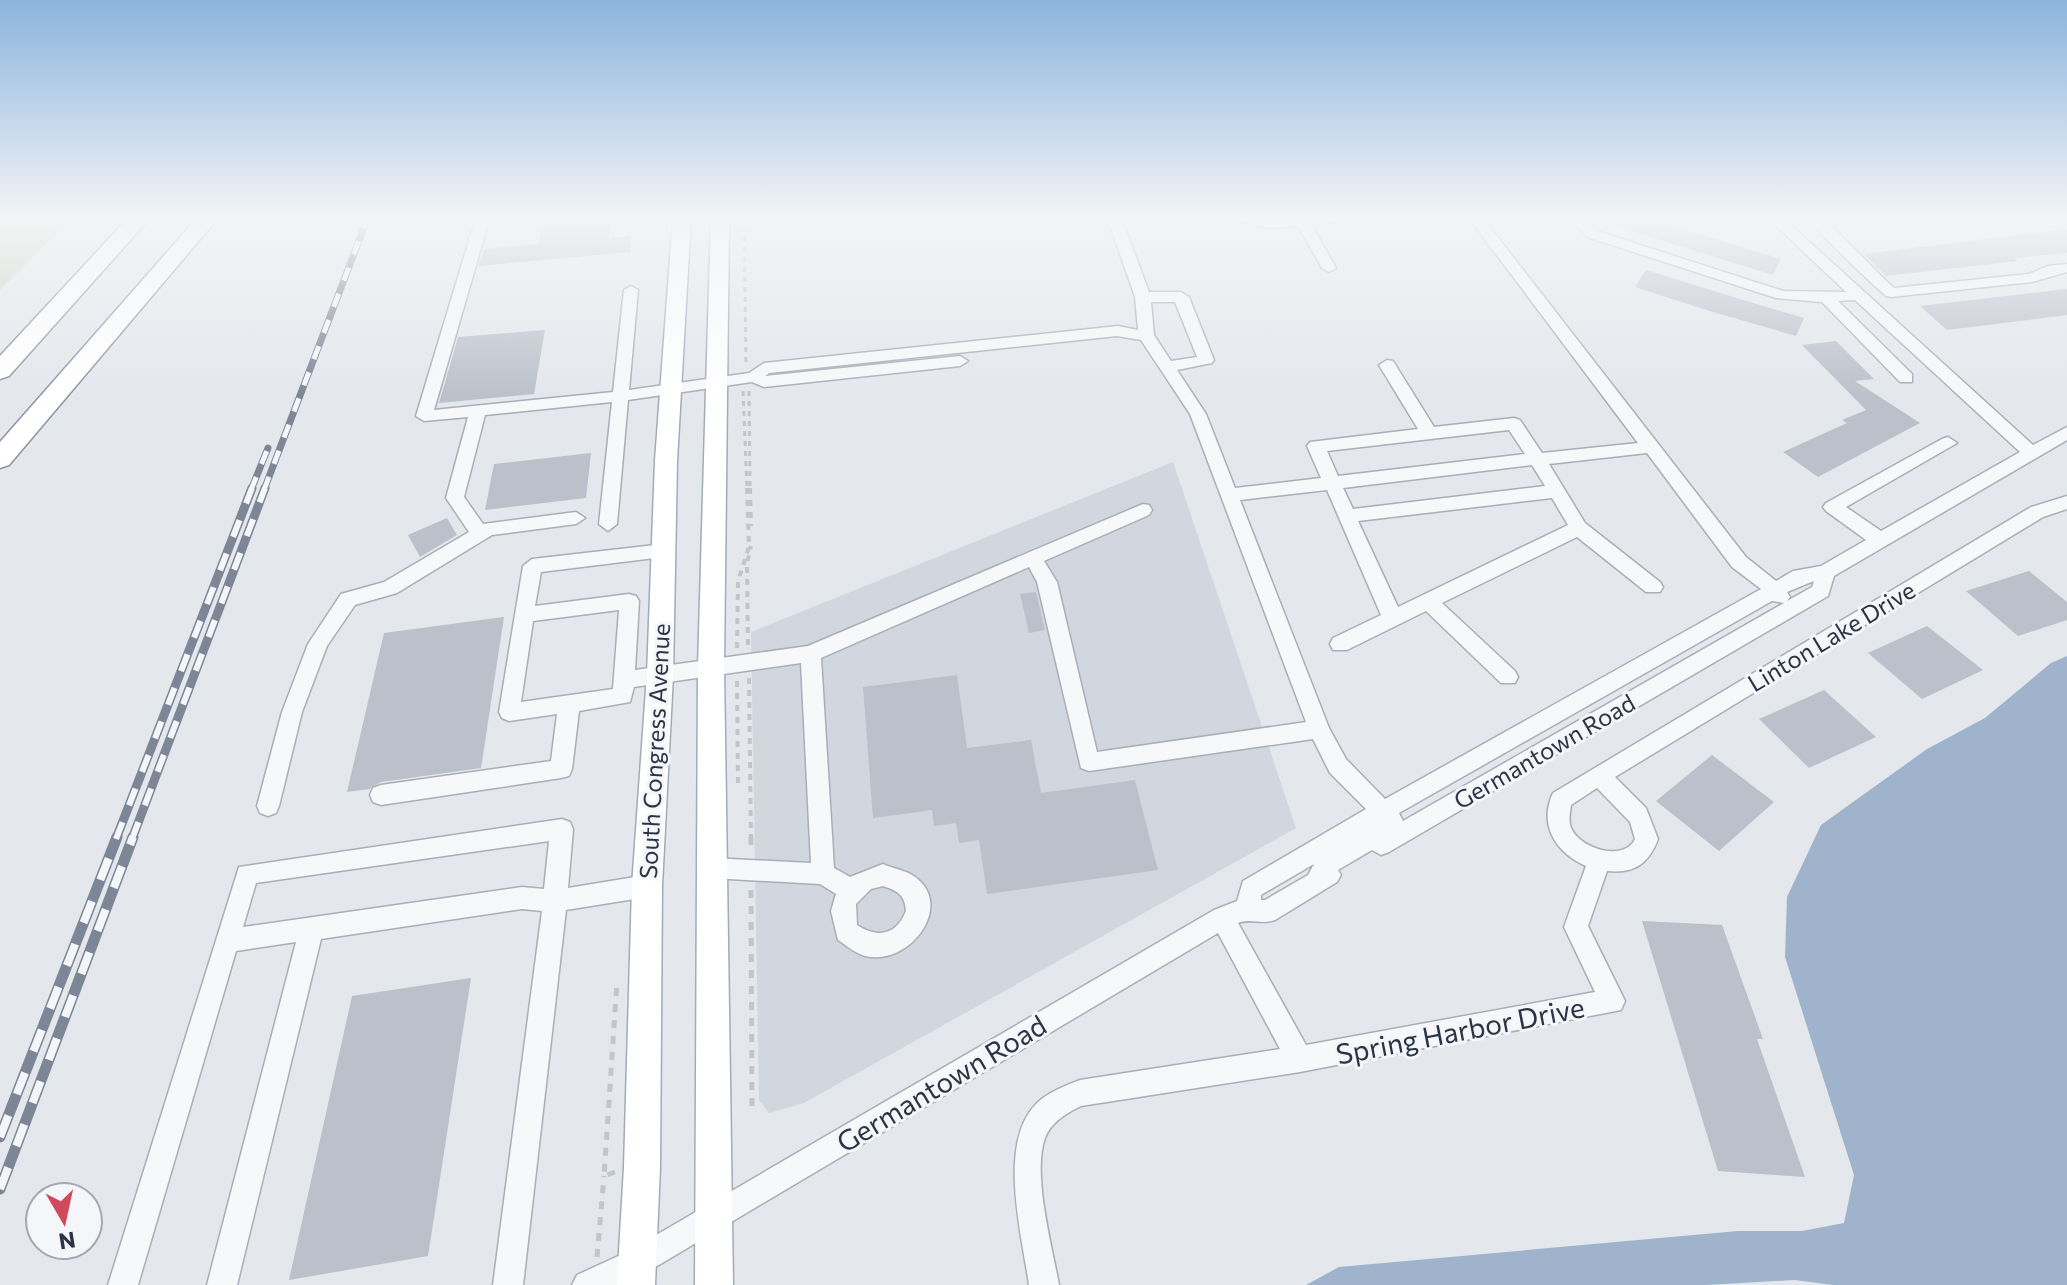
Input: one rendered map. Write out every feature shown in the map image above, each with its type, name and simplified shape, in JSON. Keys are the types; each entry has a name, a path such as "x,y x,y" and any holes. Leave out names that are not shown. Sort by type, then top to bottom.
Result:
{"highway":[{"path":"0,371 86,277"},
{"path":"0,459 157,277"}],"main road":[{"name":"South Congress Avenue","path":"636,1274 647,886 678,277"},
{"path":"714,1285 711,868 737,379 731,277"}],"street":[{"path":"465,277 424,416 670,391 737,379 764,382 851,366 1077,342 1127,344 1139,335 1143,297 1136,277"},
{"path":"1521,277 1739,562 1775,590 1781,599 1778,606 1655,678 1657,686"},
{"path":"1725,277 1781,295 1826,298 1858,295"},
{"path":"1839,277 2031,453"},
{"path":"1873,277 1891,293 2034,277"},
{"path":"608,524 631,290"},
{"path":"1143,297 1181,297 1206,360 1167,367"},
{"path":"1826,298 1906,378"},
{"path":"1139,335 1167,367 1198,414 1319,729 1338,766 1392,821 1390,828 1328,864 1319,873 1317,882"},
{"path":"1387,365 1430,434"},
{"path":"478,409 455,498 480,533"},
{"path":"1392,617 1316,446 1514,424 1579,528 1653,587"},
{"name":"Germantown Road","path":"1247,908 1251,889 1382,811 1800,576 1825,572 2067,433"},
{"path":"1880,540 1832,507 1948,443"},
{"path":"1229,495 1651,447"},
{"path":"1346,516 1558,491"},
{"name":"Linton Lake Drive","path":"1599,861 1582,853 1568,841 1559,826 1561,800 2037,512 2067,502"},
{"path":"624,680 811,654 1143,510"},
{"path":"268,806 292,712 318,644 348,599 390,588 488,529 576,518"},
{"path":"1340,644 1579,528"},
{"path":"524,615 629,601 623,696 509,712 524,615 532,566 664,551"},
{"path":"1033,558 1047,582 1089,762 1319,729"},
{"name":"Germantown Road","path":"591,1283 636,1274 715,1217 1222,918 1247,908 1267,912 1821,591 1825,572"},
{"path":"1427,600 1508,677"},
{"path":"811,654 823,874"},
{"path":"381,795 561,769 569,703"},
{"path":"1598,776 1642,821 1646,836 1642,850 1633,859 1617,863 1599,861"},
{"path":"123,1285 247,874 562,829 508,1285"},
{"name":"Spring Harbor Drive","path":"1044,1285 1027,1162 1033,1130 1045,1112 1061,1100 1080,1093 1300,1059 1612,1001 1576,927 1599,861"},
{"path":"711,868 823,874 851,890"},
{"path":"227,941 522,898 555,901 647,886"},
{"path":"1222,918 1300,1059"},
{"path":"222,1285 312,928"}],"path":[{"path":"737,379 745,408 749,547 738,581 724,666 738,790"},
{"path":"591,1283 604,1176"}],"shaded area":[{"path":"1173,462 1296,828 804,1103 769,1113 759,1100 751,632"}],"green space":[{"path":"0,277 13,277 0,290"}],"water":[{"path":"2067,656 2067,1285 1833,1285 1795,1280 1706,1285 1306,1285 1339,1267 1738,1231 1802,1231 1844,1223 1854,1175 1785,957 1787,897 1821,825 1927,749 1985,718 2051,663"}],"building":[{"path":"1641,277 1669,277 1804,318 1796,336 1635,287"},
{"path":"2067,289 2067,315 1947,330 1920,306"},
{"path":"545,330 534,394 439,403 458,337"},
{"path":"1836,341 1874,379 1855,381 1920,423 1818,477 1783,452 1847,423 1842,420 1866,410 1802,345"},
{"path":"591,453 586,498 485,510 494,464"},
{"path":"447,518 457,535 420,557 408,535"},
{"path":"2029,571 2067,602 2067,620 2018,636 1966,591"},
{"path":"1036,592 1045,630 1029,633 1020,594"},
{"path":"504,617 481,768 381,782 369,789 347,792 384,633"},
{"path":"1927,626 1983,670 1922,699 1868,653"},
{"path":"957,675 967,748 1031,740 1041,793 1135,780 1158,870 987,894 979,840 959,843 956,823 934,826 932,810 873,818 863,687"},
{"path":"1824,690 1876,737 1809,768 1759,719"},
{"path":"1712,755 1774,802 1719,851 1656,801"},
{"path":"1642,921 1722,925 1763,1039 1757,1039 1805,1177 1718,1171"},
{"path":"471,978 428,1256 289,1280 352,996"}],"railway":[{"path":"264,490 345,277"},
{"path":"251,490 268,448"},
{"path":"116,839 252,488"},
{"path":"132,839 265,488"},
{"path":"0,1137 117,837"},
{"path":"0,1189 133,837"}]}
